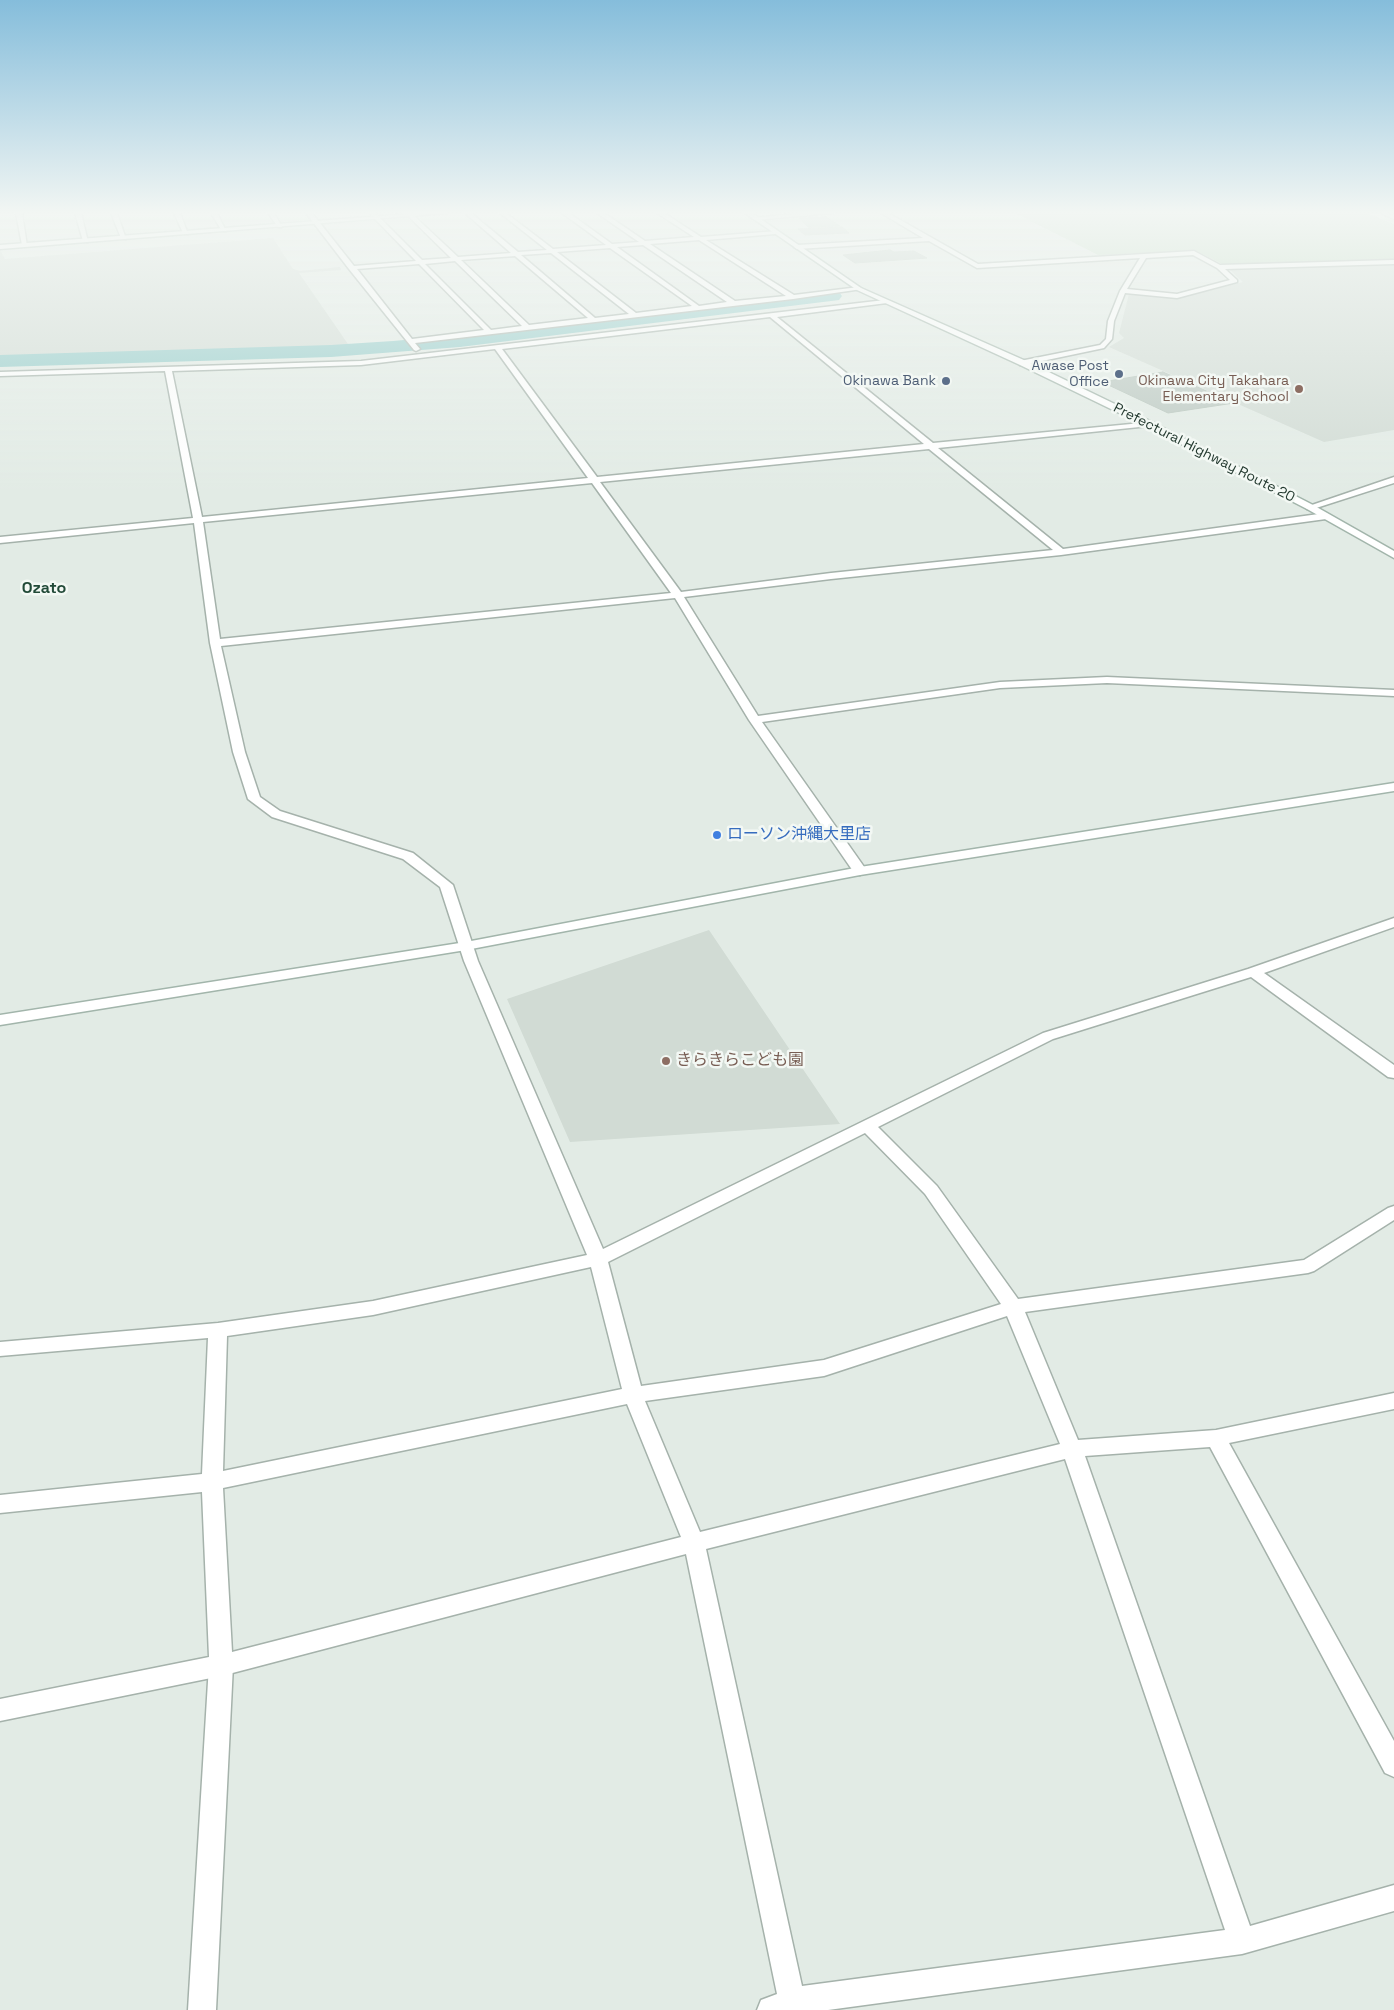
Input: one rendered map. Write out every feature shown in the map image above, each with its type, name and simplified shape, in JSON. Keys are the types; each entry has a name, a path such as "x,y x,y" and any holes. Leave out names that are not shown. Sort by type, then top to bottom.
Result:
{"street":[{"path":"382,307 421,357"},
{"path":"464,307 489,332"},
{"path":"506,307 527,327"},
{"path":"578,307 594,320"},
{"path":"624,307 635,315"},
{"path":"410,341 709,307"},
{"path":"0,374 361,363 844,307"},
{"name":"Prefectural Highway Route 20","path":"897,307 1023,363 1149,424 1310,507 1394,555"},
{"path":"1023,363 1102,347 1109,339 1111,321 1117,307"},
{"path":"771,315 1061,552"},
{"path":"498,348 593,481 678,595 755,720 860,871"},
{"path":"168,369 198,519 215,643 239,752 254,799 276,814 408,856 446,885 466,946 598,1259 633,1395 694,1544 786,2007 1242,1941 1394,1898"},
{"path":"0,540 1149,424"},
{"path":"1310,507 1394,480"},
{"path":"215,643 678,595 840,575 1061,552 1326,516"},
{"path":"755,720 1000,685 1107,680 1394,693"},
{"path":"0,1020 466,946 860,871 1394,787"},
{"path":"0,1349 218,1330 373,1308 598,1259 1048,1036 1253,972 1394,922"},
{"path":"1253,972 1394,1073"},
{"path":"867,1125 931,1190 1013,1307 1072,1449 1242,1941"},
{"path":"0,1504 212,1482 633,1395 824,1368 1013,1307 1308,1266 1394,1212"},
{"path":"202,2010 222,1665 212,1482 218,1330"},
{"path":"0,1710 222,1665 1072,1449 1216,1438 1394,1401"},
{"path":"1216,1438 1394,1765"}],"shaded area":[{"path":"0,307 322,307 350,347 0,360"},
{"name":"Okinawa City Takahara Elementary School","path":"1126,307 1394,307 1394,430 1324,442 1109,347 1124,338 1119,333"},
{"name":"きらきらこども園","path":"709,930 840,1124 570,1142 507,999"}],"building":[{"path":"1163,372 1234,403 1168,413 1102,382"}],"waterway":[{"path":"0,361 331,351 393,347 460,341 743,307"}],"place":[{"name":"Awase Post Office","path":"1119,374"},
{"name":"Okinawa Bank","path":"946,381"},
{"name":"Okinawa City Takahara Elementary School","path":"1299,389"},
{"name":"ローソン沖縄大里店","path":"717,835"},
{"name":"きらきらこども園","path":"666,1061"}],"district":[{"name":"Ozato","path":"44,589"}]}
